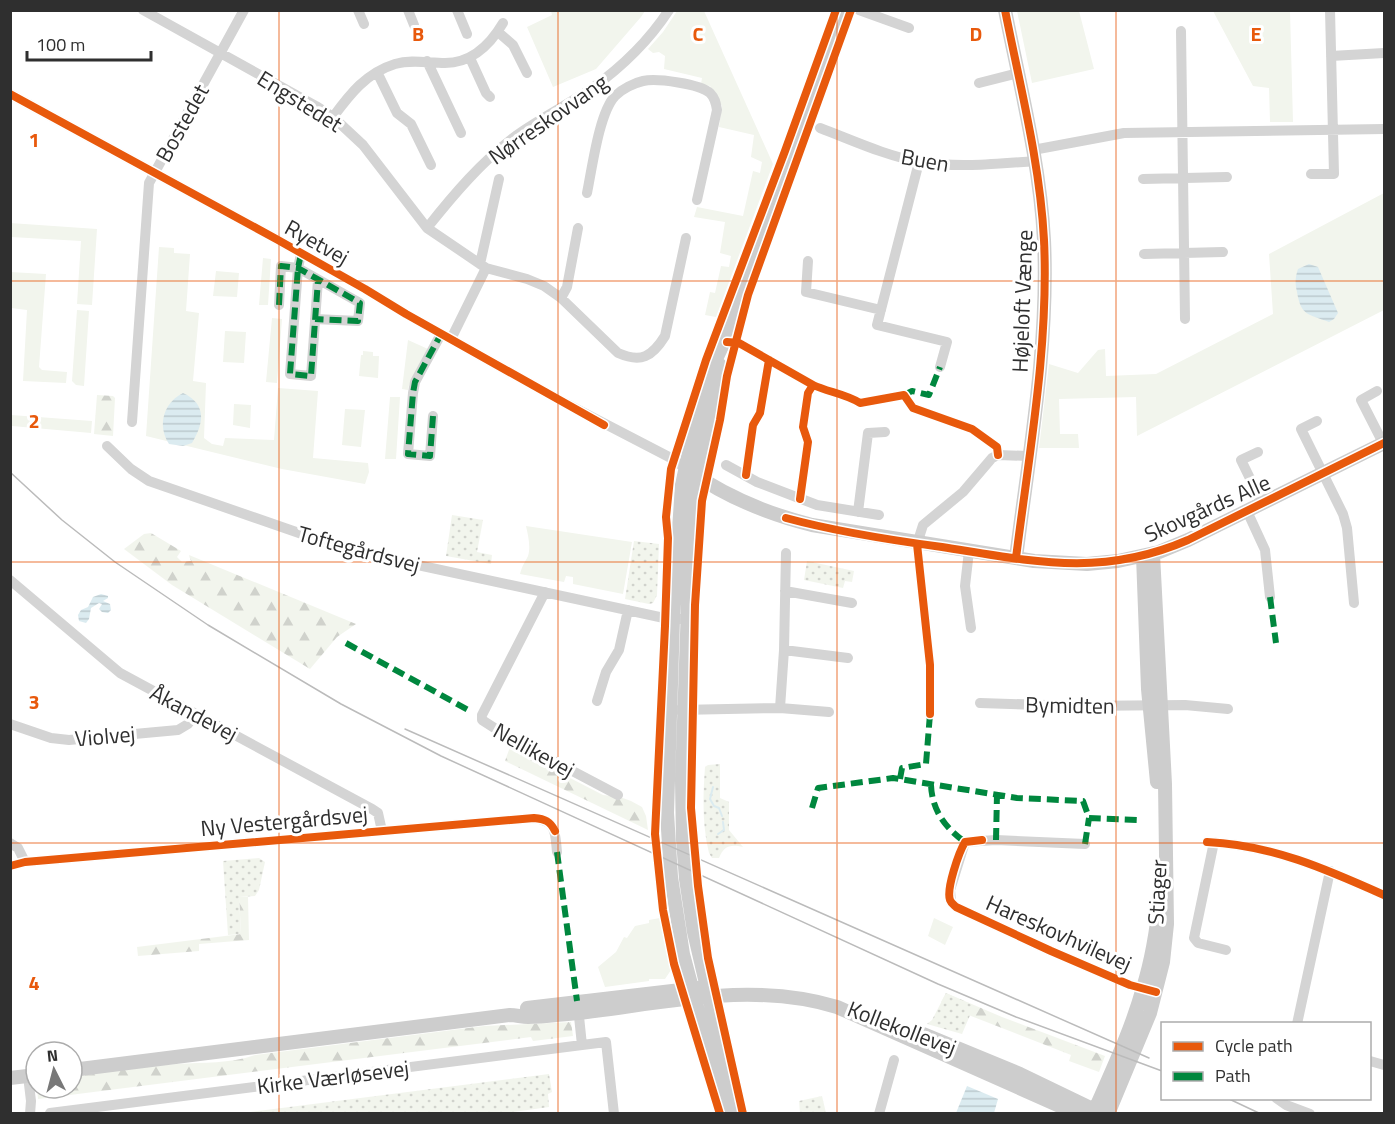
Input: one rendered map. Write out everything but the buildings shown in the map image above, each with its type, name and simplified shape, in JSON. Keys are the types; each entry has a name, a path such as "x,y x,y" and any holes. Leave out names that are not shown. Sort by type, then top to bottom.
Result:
{"street":[{"name":"Engstedet","path":"143,10 333,117 363,145 427,228 483,266 544,286 561,298 618,353 629,357 648,356 657,349 665,336 686,238"},
{"name":"Bostedet","path":"155,172 244,10"},
{"path":"358,10 364,24"},
{"path":"408,10 414,25"},
{"path":"457,10 468,34"},
{"name":"Nørreskovvang","path":"427,228 473,174 515,136 547,114 590,90 617,70 645,42 669,10"},
{"path":"731,1113 720,1090 692,993 677,920 667,839 669,711 679,515 684,467 706,383 724,342 844,10"},
{"path":"859,10 909,28"},
{"name":"Højeloft Vænge","path":"1005,10 1034,155 1042,215 1045,271 1043,340 1016,558"},
{"path":"1311,174 1334,174 1330,10"},
{"path":"333,117 354,88 377,72 401,63 457,62 470,58 500,28 513,45 526,74"},
{"path":"1180,31 1185,319"},
{"path":"1330,56 1384,53"},
{"path":"470,58 490,97"},
{"path":"427,61 461,133"},
{"path":"617,70 628,87"},
{"path":"377,72 397,112 411,124 431,165"},
{"path":"979,82 1018,73"},
{"path":"587,193 605,113 615,96 643,81 658,80 703,89 711,94 716,102 717,110 697,200"},
{"name":"Ryetvej","path":"10,94 155,172 604,425 669,457 684,467"},
{"name":"Buen","path":"820,128 919,162 974,166 1034,155 1124,133 1384,129"},
{"path":"919,162 877,326 947,342 940,367"},
{"path":"132,422 149,183 155,172"},
{"path":"1143,179 1227,177"},
{"path":"433,416 430,456 408,454 416,382 446,337 483,266 499,179"},
{"path":"561,298 567,287 578,228"},
{"path":"1144,254 1223,252"},
{"path":"301,254 290,374 311,376 318,280"},
{"path":"808,261 806,292 881,310"},
{"path":"279,305 282,266 298,268 360,303 358,321 315,319"},
{"path":"724,342 697,476 691,518 682,815 686,879 694,932 730,1086 731,1113"},
{"name":"Skovgårds Alle","path":"684,467 752,505 812,525 917,544 1047,563 1087,564 1118,561 1148,555 1188,540 1384,443 1361,400 1377,391"},
{"path":"1317,421 1301,429 1343,514 1347,528 1354,603"},
{"path":"858,512 868,433 885,432"},
{"name":"Toftegårdsvej","path":"107,446 131,469 149,481 332,546 628,610 687,620"},
{"name":"Skovgårds Alle","path":"1258,452 1241,460 1262,503"},
{"path":"917,544 923,525 963,492 992,458 998,455 1028,456"},
{"path":"726,465 757,482 818,505 879,515"},
{"path":"812,525 818,505"},
{"path":"1247,511 1265,550 1270,597"},
{"path":"969,551 965,586 970,628"},
{"path":"780,708 786,553"},
{"name":"Stiager","path":"1148,555 1147,659 1164,757 1168,843 1167,924 1163,962 1150,990"},
{"name":"Stiager","path":"1099,1112 1137,1047 1150,990 1160,897 1148,555"},
{"name":"Åkandevej","path":"10,580 120,673 372,809 378,813 382,831"},
{"path":"785,591 852,603"},
{"name":"Nellikevej","path":"545,592 482,715 483,720 510,738 618,795"},
{"path":"597,701 606,672 619,650 628,610"},
{"path":"784,650 848,658"},
{"name":"Bymidten","path":"980,703 1155,706"},
{"path":"1155,706 1228,709"},
{"path":"669,711 780,708 829,712"},
{"name":"Violvej","path":"10,724 51,738 69,740 178,730 188,724 196,714"},
{"name":"Ny Vestergårdsvej","path":"10,866 25,862 534,818 545,819 551,824 555,831 557,852"},
{"name":"Hareskovhvilevej","path":"1085,844 989,840 964,842 950,890 951,902 956,907 1016,936 1150,990"},
{"path":"1226,950 1198,943 1194,938 1210,842 1276,852 1330,871 1384,895"},
{"path":"10,843 18,848 25,862"},
{"path":"1297,1022 1330,871"},
{"name":"Kollekollevej","path":"692,993 767,986 821,997 893,1022 1020,1074 1099,1112"},
{"name":"Kollekollevej","path":"708,992 793,997 837,1007 1077,1113"},
{"name":"Kirke Værløsevej","path":"84,1069 514,1015 526,1009 578,1007 692,993"},
{"path":"578,1007 582,1046"},
{"name":"Kirke Værløsevej","path":"50,1113 606,1042 614,1113"},
{"path":"879,1113 894,1060"},
{"path":"1279,1100 1286,1105 1310,1113"}],"green space":[{"path":"631,10 632,12 645,11 596,69 553,87 527,27 552,15 551,11"},
{"path":"677,11 704,11 773,164 716,317 705,315 710,292 715,293 721,266 729,267 731,256 720,253 725,222 694,217 697,207 743,216 753,171 760,173 762,162 751,157 754,135 719,127 722,106 710,86 701,84 702,78 664,69 665,56 648,49"},
{"path":"1017,11 1079,11 1094,69 1032,83"},
{"path":"1213,11 1290,11 1293,122 1270,122 1269,88 1253,86"},
{"path":"1384,193 1384,310 1137,436 1136,397 1059,399 1060,434 1078,434 1079,448 1039,448 1049,364 1078,373 1098,350 1105,349 1106,376 1156,374 1273,314 1269,254"},
{"path":"10,223 97,229 92,305 77,304 81,241 11,237"},
{"path":"159,247 174,248 174,253 190,254 186,311 199,313 193,381 206,383 204,438 212,444 223,446 225,438 274,440 278,388 318,391 313,458 368,463 369,472 365,484 282,469 146,436"},
{"path":"263,258 271,259 268,305 259,305"},
{"path":"216,271 239,273 237,297 213,296"},
{"path":"10,272 46,274 39,367 42,370 67,372 66,383 23,381 27,310 11,308"},
{"path":"77,310 89,311 84,386 76,385 72,381"},
{"path":"272,318 282,319 277,383 266,382"},
{"path":"225,331 246,332 244,363 223,362"},
{"path":"408,340 428,349 408,390 402,389"},
{"path":"363,351 373,352 373,356 379,356 378,378 359,376"},
{"path":"97,395 115,398 113,436 94,434"},
{"path":"390,397 400,397 396,459 385,459"},
{"path":"234,404 251,405 250,428 233,425"},
{"path":"345,409 365,410 361,447 342,445"},
{"path":"11,415 92,421 91,433 12,426"},
{"path":"452,515 483,520 477,552 492,555 491,564 446,556"},
{"path":"526,526 632,542 623,594 573,584 573,577 566,576 564,582 520,574 529,552"},
{"path":"151,533 181,551 177,557 182,562 191,561 189,555 356,624 337,637 310,669 172,585 124,549 144,534"},
{"path":"634,541 659,544 657,595 653,603 625,599"},
{"path":"807,561 854,571 852,582 845,581 843,588 804,580"},
{"path":"510,747 603,795 620,797 642,807 648,830 505,761"},
{"path":"720,764 720,798 729,802 729,830 743,847 728,847 719,858 712,858 709,853 704,821 705,767"},
{"path":"259,858 265,862 259,890 255,896 239,897 241,934 228,935 223,861"},
{"path":"239,897 248,897 249,940 199,944 199,951 138,956 137,947 241,934"},
{"path":"660,918 671,970 665,979 649,979 649,981 605,987 598,967 616,952 624,937 627,938 635,926"},
{"path":"934,918 953,927 945,945 928,936"},
{"path":"946,993 1105,1056 1099,1072 1069,1061 1071,1055 941,1002"},
{"path":"946,993 974,1006 962,1034 927,1024 932,1020"},
{"path":"571,1022 573,1036 533,1041 531,1037 84,1093 84,1075 164,1065 226,1061 255,1055 484,1026"},
{"path":"549,1074 552,1092 548,1094 549,1107 506,1113 243,1113"},
{"path":"822,1096 826,1113 800,1113 799,1101"}],"shaded area":[{"path":"1309,264 1318,267 1338,313 1329,322 1307,313 1301,306 1296,283 1297,272 1298,269"},
{"path":"183,393 191,397 200,408 201,421 192,443 183,446 169,444 163,430 163,423 171,403"},
{"path":"101,594 108,596 103,601 110,604 111,610 108,613 102,612 99,609 102,604 99,603 91,608 86,623 79,621 78,615 81,610 88,607 93,597"},
{"path":"967,1086 998,1099 994,1113 956,1113"}],"waterway":[{"path":"713,787 710,799 714,806 719,808 722,816"},
{"path":"718,834 724,830 723,822"}],"tram line":[{"path":"10,472 62,520 115,562 208,625 341,704 441,756 938,984 1016,1017 1161,1071"},
{"path":"405,729 1149,1058"},
{"path":"1231,1100 1261,1114"}],"marked path":[{"path":"301,254 290,374 311,376 318,280"},
{"path":"279,305 281,266 298,268 360,303 358,321 315,319"},
{"path":"433,416 430,456 408,454 415,382 441,334"},
{"path":"904,395 912,391 929,395 940,367"},
{"path":"1270,597 1276,643"},
{"path":"346,643 472,712"},
{"path":"900,779 902,768 926,764 930,714"},
{"path":"812,808 818,788 893,778 1017,798 1083,801 1089,818 1138,820"},
{"path":"931,785 934,802 941,818 951,831 965,842"},
{"path":"996,840 997,794"},
{"path":"1085,844 1089,818"},
{"path":"557,852 577,1001"}],"cycle path":[{"path":"720,1114 674,964 663,910 655,834 665,626 668,538 666,517 671,469 706,360 836,10"},
{"path":"743,1114 708,958 698,886 691,808 695,605 702,501 727,376 748,295 851,10"},
{"path":"1005,10 1034,153 1042,211 1045,280 1041,360 1016,558"},
{"path":"10,94 278,240 604,425"},
{"path":"727,342 739,343 813,385 860,403 904,395 913,408 972,429 997,447 998,455"},
{"path":"746,475 753,425 760,413 769,360"},
{"path":"800,499 808,442 803,427 808,393 813,385"},
{"path":"786,518 864,535 1006,557 1036,561 1095,563 1156,552 1188,540 1384,443"},
{"path":"917,544 930,665 930,714"},
{"path":"10,866 25,862 534,818 547,821 555,831"},
{"path":"982,840 965,842 960,854 951,879 949,895 950,901 956,907 1130,985 1156,992"},
{"path":"1207,842 1231,844 1276,853 1341,876 1384,895"}]}
